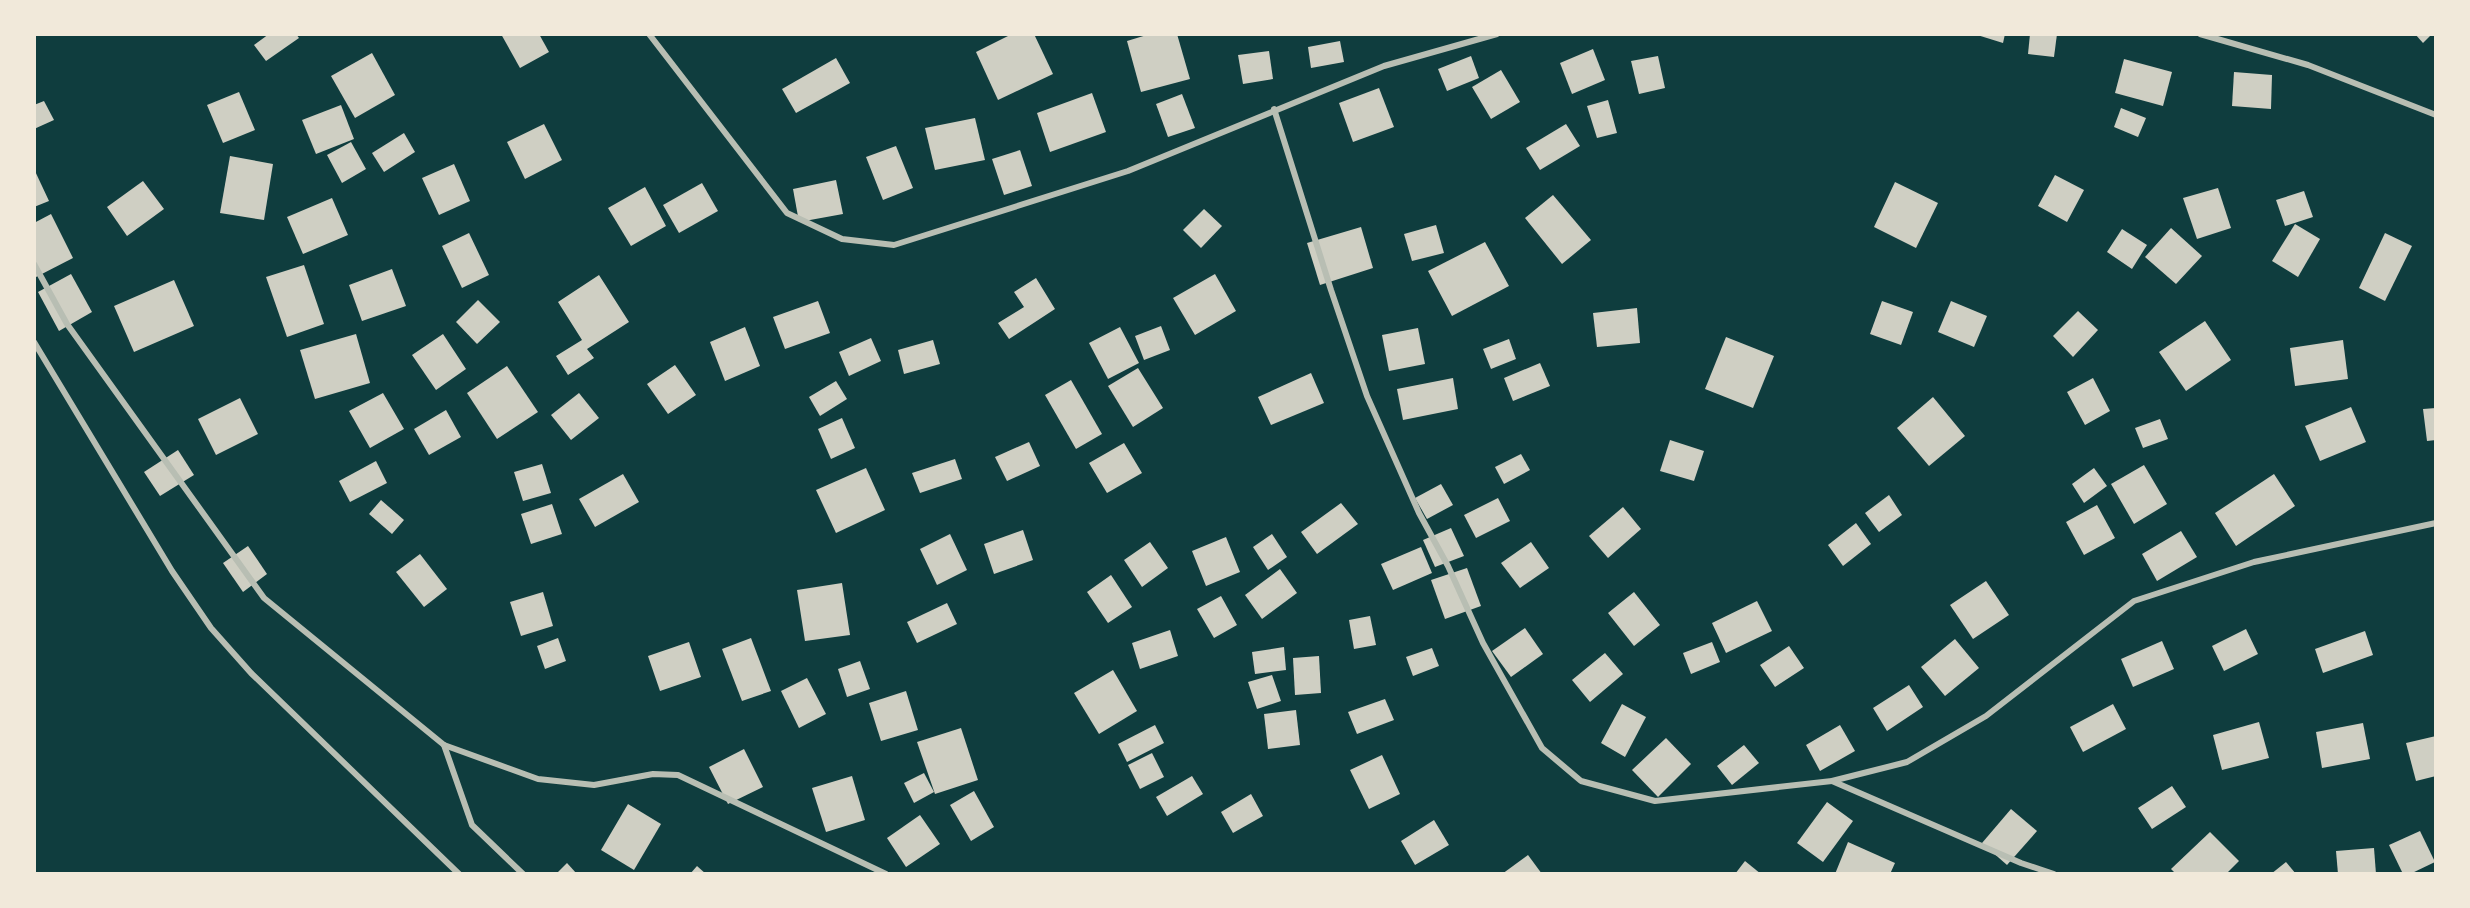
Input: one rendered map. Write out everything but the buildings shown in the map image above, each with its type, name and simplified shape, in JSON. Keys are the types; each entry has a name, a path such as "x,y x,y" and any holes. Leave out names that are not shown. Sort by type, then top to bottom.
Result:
{"street":[{"path":"649,34 787,213 842,240 894,245 1128,171 1274,109 1384,66 1497,34"},
{"path":"2200,34 2308,65 2436,115"},
{"path":"1274,109 1367,396 1419,513 1448,566 1483,643 1542,748 1581,781 1655,801 1832,781 1907,762 1986,716 2134,601 2254,562 2436,523"},
{"path":"34,264 67,324 264,598 444,745 538,779 594,785 653,774 678,775 886,873"},
{"path":"34,342 172,571 211,628 251,673 459,873"},
{"path":"444,745 472,825 523,873"},
{"path":"1832,781 2021,863 2054,873"}]}
